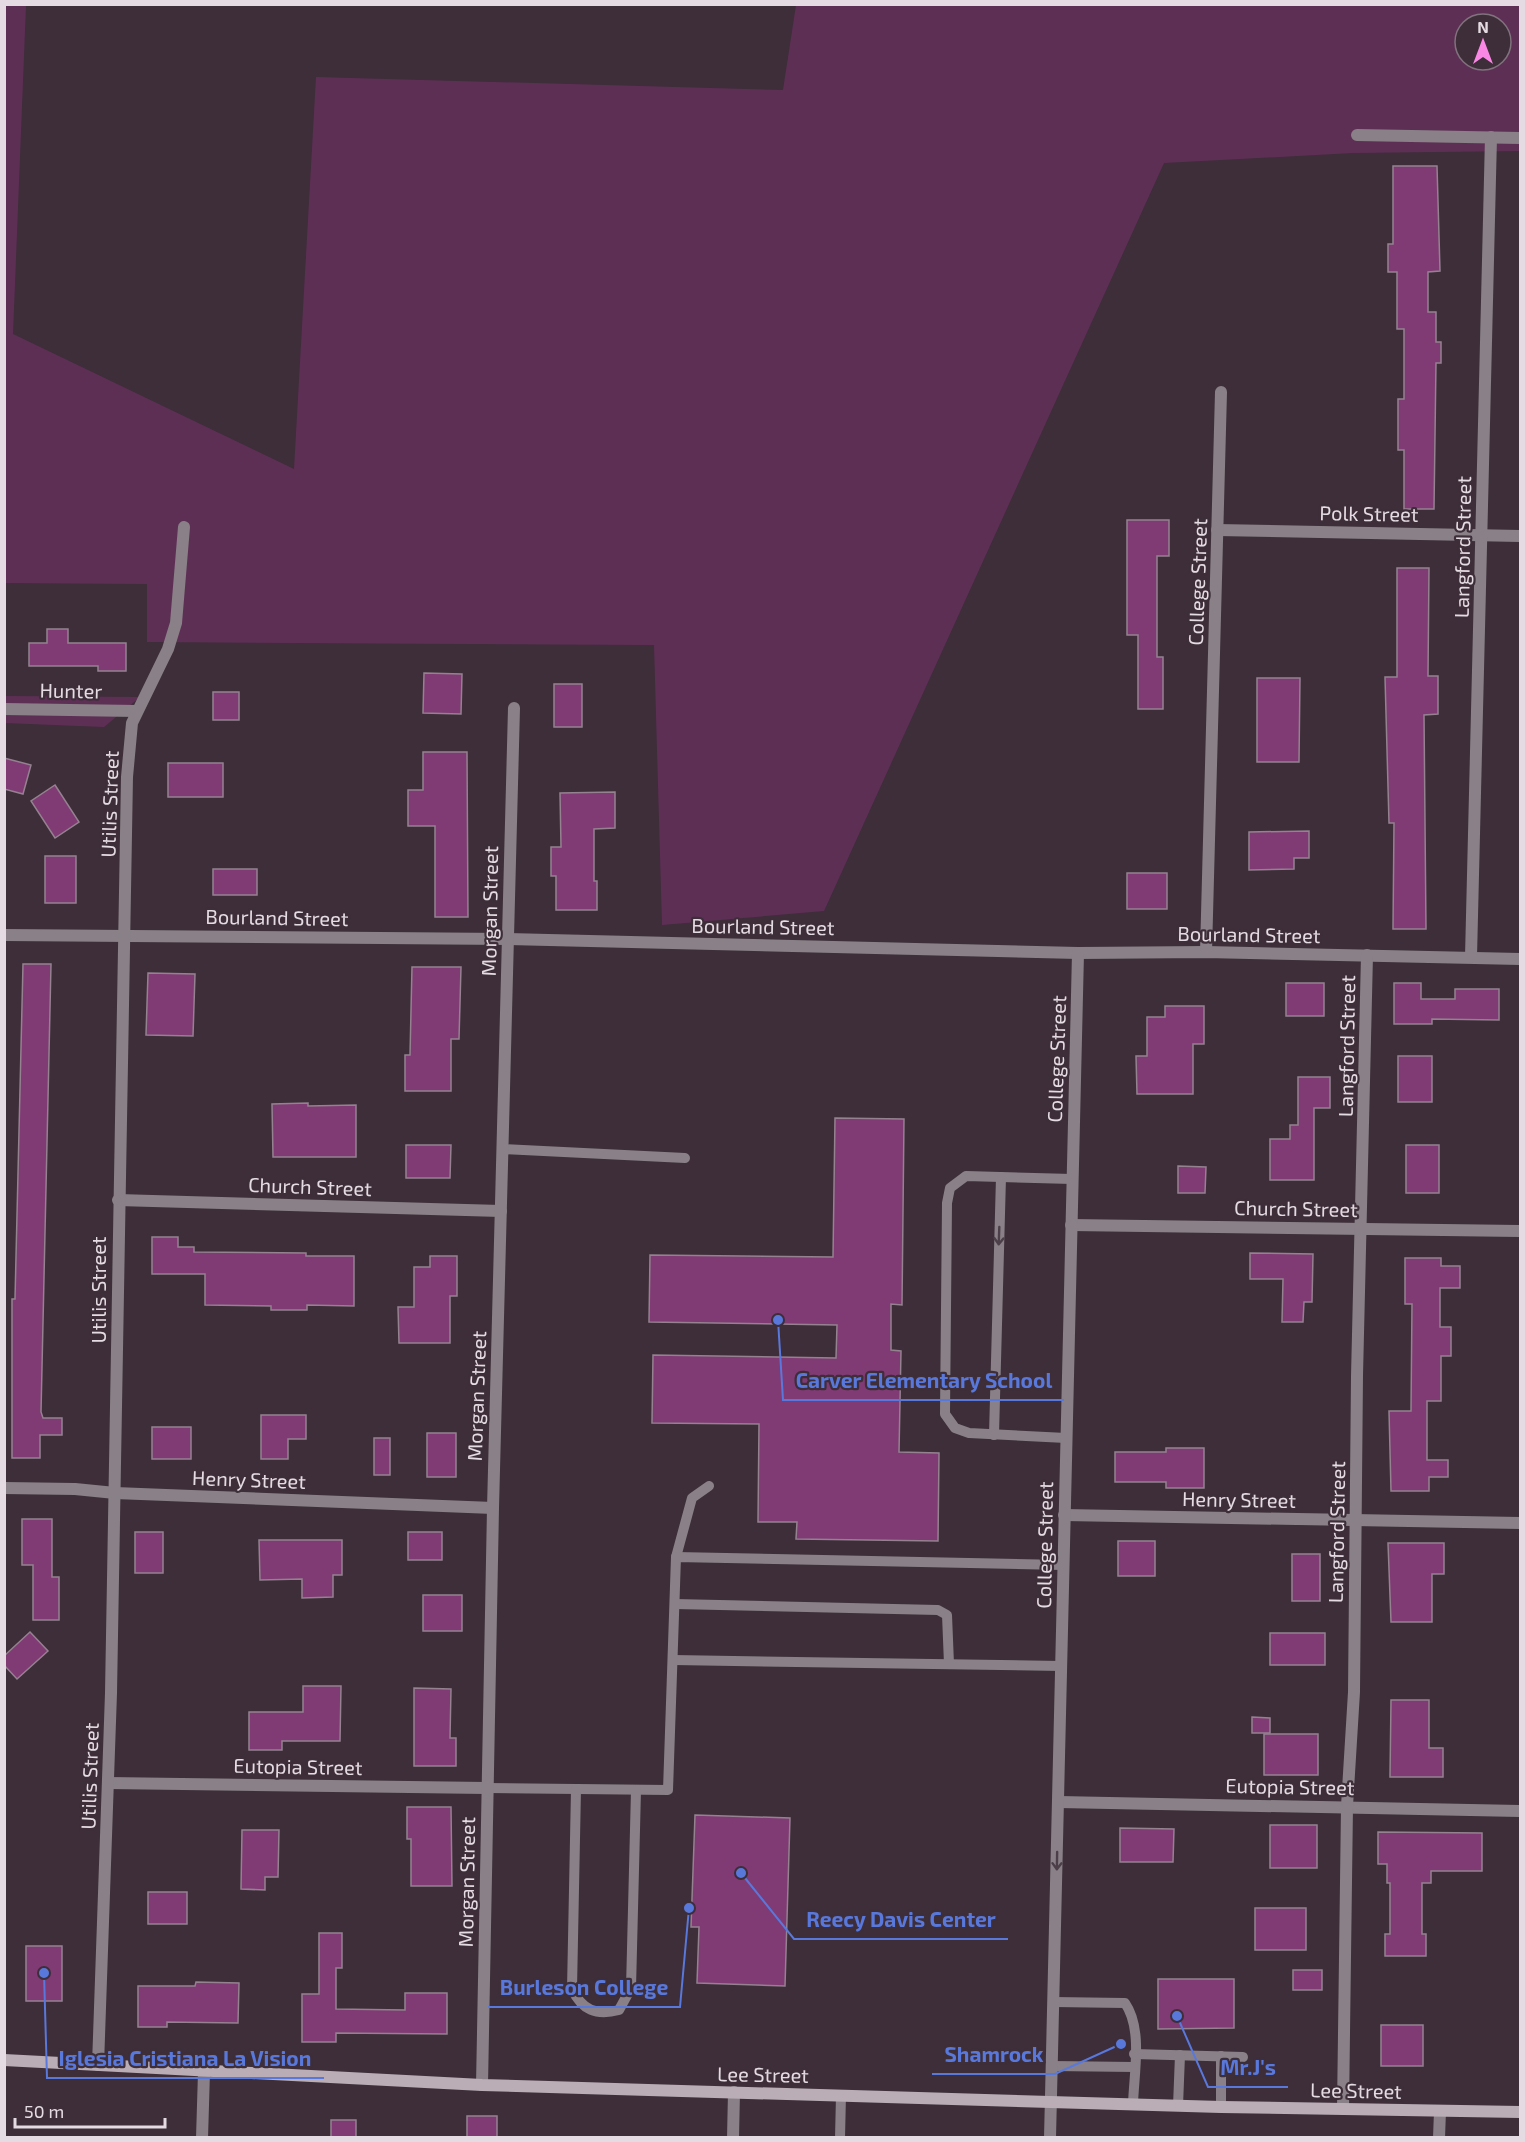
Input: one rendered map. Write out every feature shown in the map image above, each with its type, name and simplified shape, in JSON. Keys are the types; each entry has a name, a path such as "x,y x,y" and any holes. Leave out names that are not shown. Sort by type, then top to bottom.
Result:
{"main road":[{"name":"Lee Street","path":"4,2060 482,2085 1178,2106 1521,2112"}],"street":[{"path":"1357,135 1521,138"},
{"name":"Langford Street","path":"1471,957 1491,137"},
{"name":"College Street","path":"1206,952 1221,392"},
{"name":"Utilis Street","path":"98,2064 115,1493 118,1200 126,935 127,777 132,723 168,649 176,623 184,526"},
{"name":"Polk Street","path":"1217,530 1521,536"},
{"name":"Morgan Street","path":"482,2085 493,1508 513,708"},
{"name":"Hunter","path":"4,709 136,711"},
{"name":"Bourland Street","path":"4,935 508,939 1078,953 1206,952 1521,959"},
{"name":"College Street","path":"1050,2138 1078,953"},
{"name":"Langford Street","path":"1343,2109 1347,1806 1354,1692 1355,1521 1367,956"},
{"name":"Church Street","path":"118,1200 501,1211"},
{"name":"Church Street","path":"1071,1225 1521,1231"},
{"name":"Henry Street","path":"4,1488 75,1489 115,1493 493,1508"},
{"name":"Henry Street","path":"1064,1515 1521,1523"},
{"name":"Eutopia Street","path":"108,1783 487,1788"},
{"name":"Eutopia Street","path":"1059,1803 1521,1810"},
{"path":"202,2138 204,2072"},
{"path":"733,2138 734,2092"},
{"path":"1439,2138 1440,2110"}],"lane":[{"path":"502,1149 686,1158"},
{"path":"1066,1438 969,1434 955,1428 945,1414 947,1203 950,1188 966,1176 1072,1179"},
{"path":"994,1436 1001,1178"},
{"path":"487,1788 668,1790 676,1557 692,1498 709,1486"},
{"path":"676,1557 1063,1565"},
{"path":"675,1604 938,1610 947,1615 949,1664"},
{"path":"673,1660 1061,1666"},
{"path":"576,1789 572,1989 578,2002 589,2010 604,2014 619,2010 631,1988 636,1790"},
{"path":"1054,2002 1125,2002 1132,2013 1133,2104"},
{"path":"1134,2054 1242,2056"},
{"path":"1178,2106 1179,2055"},
{"path":"1221,2056 1221,2107"},
{"path":"1052,2066 1134,2067"},
{"path":"840,2138 841,2095"}],"shaded area":[{"path":"5,5 26,5 13,334 294,469 316,77 783,90 796,5 1520,5 1520,151 1353,153 1164,163 824,911 662,925 654,645 147,642 147,584 5,583"},
{"path":"5,696 140,697 104,727 5,723"}],"building":[{"path":"1393,166 1437,166 1440,271 1428,272 1428,312 1436,312 1436,342 1441,342 1441,363 1436,363 1434,509 1404,509 1404,450 1398,450 1398,399 1404,399 1404,329 1397,329 1397,272 1388,272 1388,244 1393,244"},
{"path":"1127,520 1169,520 1169,556 1157,556 1157,657 1163,657 1163,709 1138,709 1138,635 1127,635"},
{"path":"1397,568 1429,568 1428,676 1438,676 1438,714 1424,715 1426,929 1393,929 1394,823 1389,823 1385,677 1397,677"},
{"path":"47,629 68,629 68,643 126,643 126,671 98,671 98,666 29,666 29,643 47,643"},
{"path":"424,673 462,674 461,714 423,713"},
{"path":"1257,678 1300,678 1299,762 1257,762"},
{"path":"554,684 582,684 582,727 554,727"},
{"path":"213,692 239,692 239,720 213,720"},
{"path":"423,752 467,752 468,917 435,917 435,826 408,826 408,790 423,790"},
{"path":"4,758 31,765 23,794 4,789"},
{"path":"168,763 223,763 223,797 168,797"},
{"path":"55,785 79,822 55,838 31,801"},
{"path":"615,792 615,828 594,829 594,881 597,881 597,910 556,910 556,876 551,876 551,847 561,847 560,793"},
{"path":"1309,831 1309,858 1294,858 1294,869 1249,870 1249,832"},
{"path":"45,856 76,856 76,903 45,903"},
{"path":"213,869 257,869 257,895 213,895"},
{"path":"1127,873 1167,873 1167,909 1127,909"},
{"path":"23,964 51,964 41,1412 43,1418 62,1418 62,1435 40,1435 40,1458 12,1458 12,1299 15,1299"},
{"path":"412,967 461,967 459,1039 451,1039 451,1091 405,1091 405,1055 410,1055"},
{"path":"148,973 195,974 193,1036 146,1035"},
{"path":"1286,983 1324,983 1324,1016 1286,1016"},
{"path":"1394,983 1421,983 1421,999 1455,999 1455,989 1499,989 1499,1020 1432,1019 1432,1024 1394,1024"},
{"path":"1165,1006 1204,1006 1204,1044 1193,1044 1193,1094 1137,1094 1136,1056 1147,1056 1147,1017 1165,1017"},
{"path":"1398,1056 1432,1056 1432,1102 1398,1102"},
{"path":"1298,1077 1330,1077 1330,1108 1314,1108 1314,1180 1270,1180 1270,1139 1290,1139 1290,1125 1298,1125"},
{"path":"308,1103 308,1106 356,1105 356,1157 273,1157 272,1104"},
{"path":"835,1118 904,1119 902,1305 891,1304 891,1350 901,1351 899,1452 939,1453 938,1541 796,1539 797,1522 758,1522 759,1424 652,1423 653,1355 836,1358 837,1325 649,1322 650,1255 833,1257"},
{"path":"406,1145 451,1145 450,1178 406,1178"},
{"path":"1406,1145 1439,1145 1439,1193 1406,1193"},
{"path":"1178,1166 1206,1167 1205,1193 1178,1193"},
{"path":"152,1237 178,1237 178,1247 194,1247 194,1252 354,1256 354,1306 307,1305 307,1310 271,1310 271,1306 205,1305 205,1274 152,1274"},
{"path":"1250,1253 1313,1254 1312,1302 1304,1302 1303,1322 1282,1322 1283,1279 1250,1279"},
{"path":"430,1256 457,1256 457,1296 450,1296 450,1343 399,1343 398,1307 414,1307 414,1267 430,1267"},
{"path":"1405,1258 1441,1258 1441,1266 1460,1266 1460,1288 1440,1288 1440,1327 1451,1327 1451,1356 1441,1356 1441,1401 1427,1401 1427,1460 1448,1460 1448,1477 1429,1477 1429,1491 1391,1491 1389,1411 1411,1411 1412,1304 1405,1304"},
{"path":"261,1415 306,1415 306,1439 288,1439 288,1459 261,1459"},
{"path":"152,1427 191,1427 191,1459 152,1459"},
{"path":"427,1433 456,1433 456,1477 427,1477"},
{"path":"374,1438 390,1438 390,1475 374,1475"},
{"path":"1166,1448 1204,1448 1204,1488 1166,1488 1166,1482 1115,1482 1115,1452 1166,1452"},
{"path":"22,1519 52,1519 52,1577 59,1577 59,1620 33,1620 33,1565 22,1565"},
{"path":"135,1532 163,1532 163,1573 135,1573"},
{"path":"408,1532 442,1532 442,1560 408,1560"},
{"path":"259,1540 342,1540 342,1575 333,1575 333,1597 302,1598 302,1579 260,1580"},
{"path":"1118,1541 1155,1541 1155,1576 1118,1576"},
{"path":"1388,1543 1444,1543 1444,1574 1432,1574 1432,1622 1391,1622"},
{"path":"1292,1554 1320,1554 1320,1601 1292,1601"},
{"path":"423,1595 462,1595 462,1631 423,1631"},
{"path":"30,1632 48,1651 17,1679 4,1665 4,1656"},
{"path":"1270,1633 1325,1633 1325,1665 1270,1665"},
{"path":"303,1686 341,1686 340,1741 282,1741 282,1750 249,1750 249,1712 303,1712"},
{"path":"414,1688 451,1689 450,1738 456,1738 456,1766 414,1766"},
{"path":"1391,1700 1429,1700 1429,1748 1443,1748 1443,1777 1390,1777"},
{"path":"1252,1717 1270,1718 1270,1733 1252,1733"},
{"path":"1264,1734 1318,1734 1318,1775 1264,1775"},
{"path":"407,1807 451,1807 452,1886 411,1886 411,1839 407,1839"},
{"path":"695,1815 790,1818 785,1986 697,1983 699,1927 691,1927"},
{"path":"1270,1825 1317,1825 1317,1868 1270,1868"},
{"path":"1120,1828 1174,1829 1173,1862 1120,1862"},
{"path":"242,1830 279,1830 278,1877 265,1877 265,1890 241,1889"},
{"path":"1378,1832 1482,1833 1482,1871 1431,1871 1431,1883 1422,1883 1422,1934 1426,1934 1426,1956 1385,1956 1385,1934 1390,1934 1390,1883 1387,1883 1387,1864 1378,1864"},
{"path":"148,1892 187,1892 187,1924 148,1924"},
{"path":"1255,1908 1306,1908 1306,1950 1255,1950"},
{"path":"319,1933 342,1933 342,1968 336,1968 336,2009 405,2010 405,1993 447,1993 447,2034 336,2033 336,2042 302,2042 302,1994 319,1994"},
{"path":"26,1946 62,1946 62,2001 26,2001"},
{"path":"1293,1970 1322,1970 1322,1990 1293,1990"},
{"path":"1158,1979 1234,1979 1234,2028 1158,2029"},
{"path":"196,1982 239,1983 238,2023 167,2022 167,2027 138,2027 138,1986 195,1986"},
{"path":"1381,2025 1423,2025 1423,2066 1381,2066"},
{"path":"467,2116 497,2116 497,2138 467,2138"},
{"path":"331,2120 356,2120 356,2138 331,2138"}],"place":[{"name":"Carver Elementary School","path":"778,1320"},
{"name":"Reecy Davis Center","path":"741,1873"},
{"name":"Burleson College","path":"689,1908"},
{"name":"Iglesia Cristiana La Vision","path":"44,1973"},
{"name":"Mr.J's","path":"1177,2016"},
{"name":"Shamrock","path":"1121,2044"}]}
